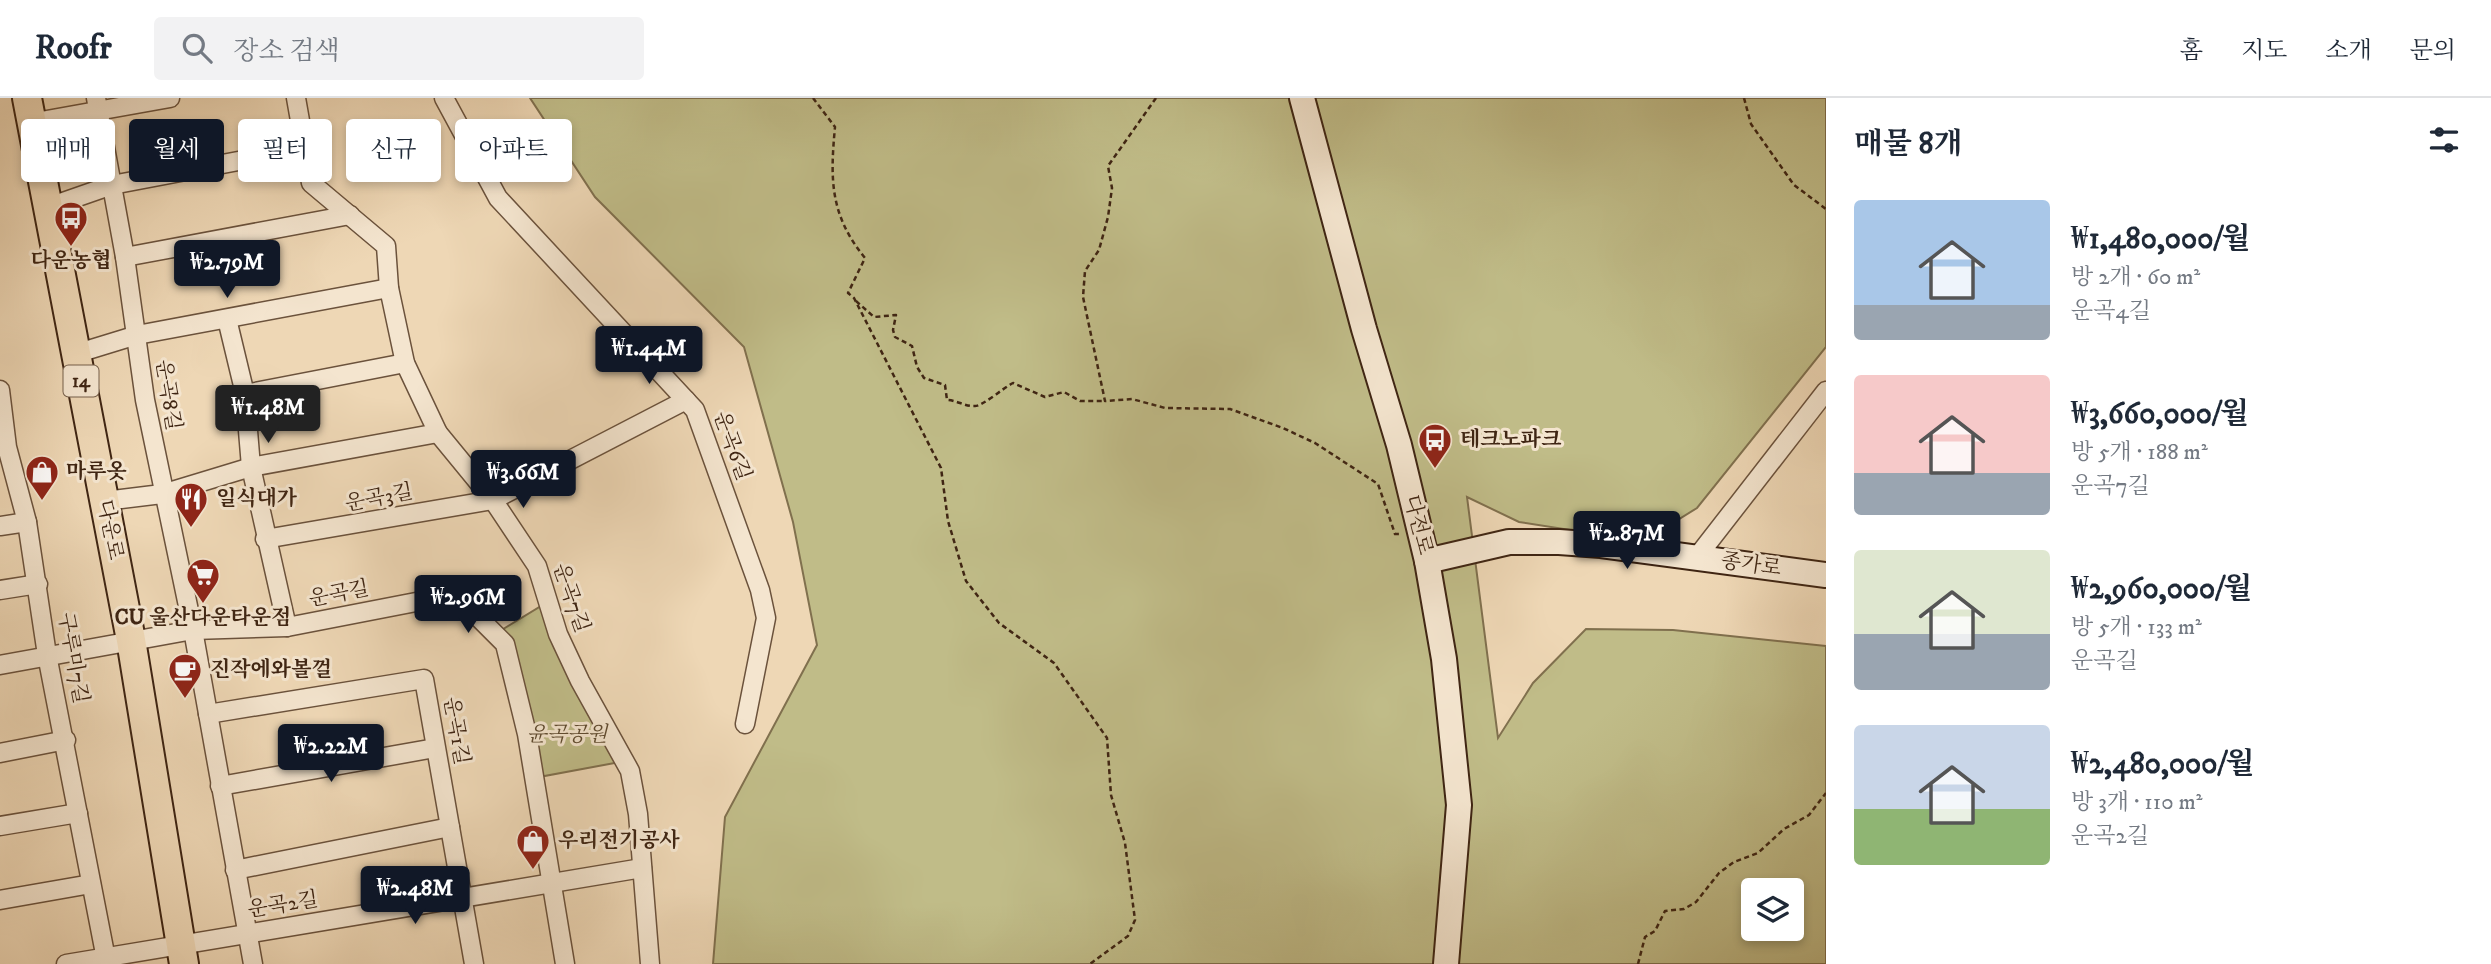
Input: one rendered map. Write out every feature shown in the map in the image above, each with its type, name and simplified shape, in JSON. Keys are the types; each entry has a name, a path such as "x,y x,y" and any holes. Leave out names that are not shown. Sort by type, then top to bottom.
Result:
{"main road":[{"name":"다전로","path":"1302,98 1364,329 1399,445 1418,533 1427,561 1444,659 1459,805 1446,964"},
{"name":"다운로","path":"28,110 131,640 182,956"},
{"name":"종가로","path":"1427,561 1509,542 1601,545 1826,575"}],"street":[{"path":"28,110 170,98"},
{"name":"운곡7길","path":"296,98 301,119"},
{"name":"운곡6길","path":"444,98 498,198 695,410 761,590 766,618 745,724"},
{"name":"운곡8길","path":"97,105 125,257 162,494 193,630 253,964"},
{"path":"46,208 112,185 238,161"},
{"name":"운곡7길","path":"311,182 386,246 388,288 405,363 439,433 493,500 537,566 558,634 580,681 630,771 638,814 650,964"},
{"path":"125,257 350,215"},
{"path":"75,354 136,335 388,288"},
{"path":"227,319 244,394 251,467 265,540 287,627"},
{"path":"244,394 405,363"},
{"name":"구루미7길","path":"0,390 4,447 27,522 47,655 107,960"},
{"path":"1697,557 1826,391"},
{"name":"운곡3길","path":"265,540 493,500 686,400"},
{"path":"105,501 162,494 251,467 439,433"},
{"path":"0,526 27,522"},
{"path":"0,590 38,584"},
{"name":"운곡길","path":"0,665 193,630 287,627 447,596 463,602 505,644 527,734 565,964"},
{"name":"운곡1길","path":"208,714 424,679 474,964"},
{"path":"0,753 65,740"},
{"path":"220,786 435,748"},
{"path":"0,826 78,813"},
{"path":"235,870 450,827"},
{"name":"운곡2길","path":"66,964 182,956 248,933 642,868"},
{"path":"0,900 91,884"}],"path":[{"path":"813,98 835,127 832,191 853,243 865,258 848,293 874,317 896,315 893,330 895,337 912,346 917,367 924,378 945,385 947,400 973,407 983,404 991,395 1013,383 1045,397 1064,392 1080,401 1132,399 1166,408 1230,409 1315,443 1378,484 1395,534 1418,533"},
{"path":"1105,401 1083,297 1085,271 1099,250 1108,217 1112,188 1108,166 1118,148 1156,98"},
{"path":"1744,98 1751,124 1794,185 1826,209"},
{"path":"854,298 941,468 948,521 966,581 999,623 1055,663 1107,738 1111,795 1125,843 1135,920 1128,936 1090,964"},
{"path":"1637,964 1645,937 1655,931 1665,911 1684,909 1696,902 1719,873 1734,862 1758,853 1784,829 1809,815 1826,793"}],"green space":[{"path":"530,98 1826,98 1826,347 1697,508 1663,529 1621,538 1519,522 1467,497 1498,738 1533,683 1586,629 1673,630 1826,646 1826,964 713,964 725,817 817,645 793,522 744,347 595,197 572,162 572,119 544,119"},
{"name":"윤곡공원","path":"546,603 620,762 539,777 500,631"}],"place":[{"name":"다운농협","path":"71,248"},
{"name":"테크노파크","path":"1435,470"},
{"name":"마루옷","path":"42,502"},
{"name":"일식대가","path":"191,529"},
{"name":"CU 울산다운타운점","path":"203,605"},
{"name":"진작에와볼껄","path":"185,700"},
{"name":"우리전기공사","path":"533,871"}]}
